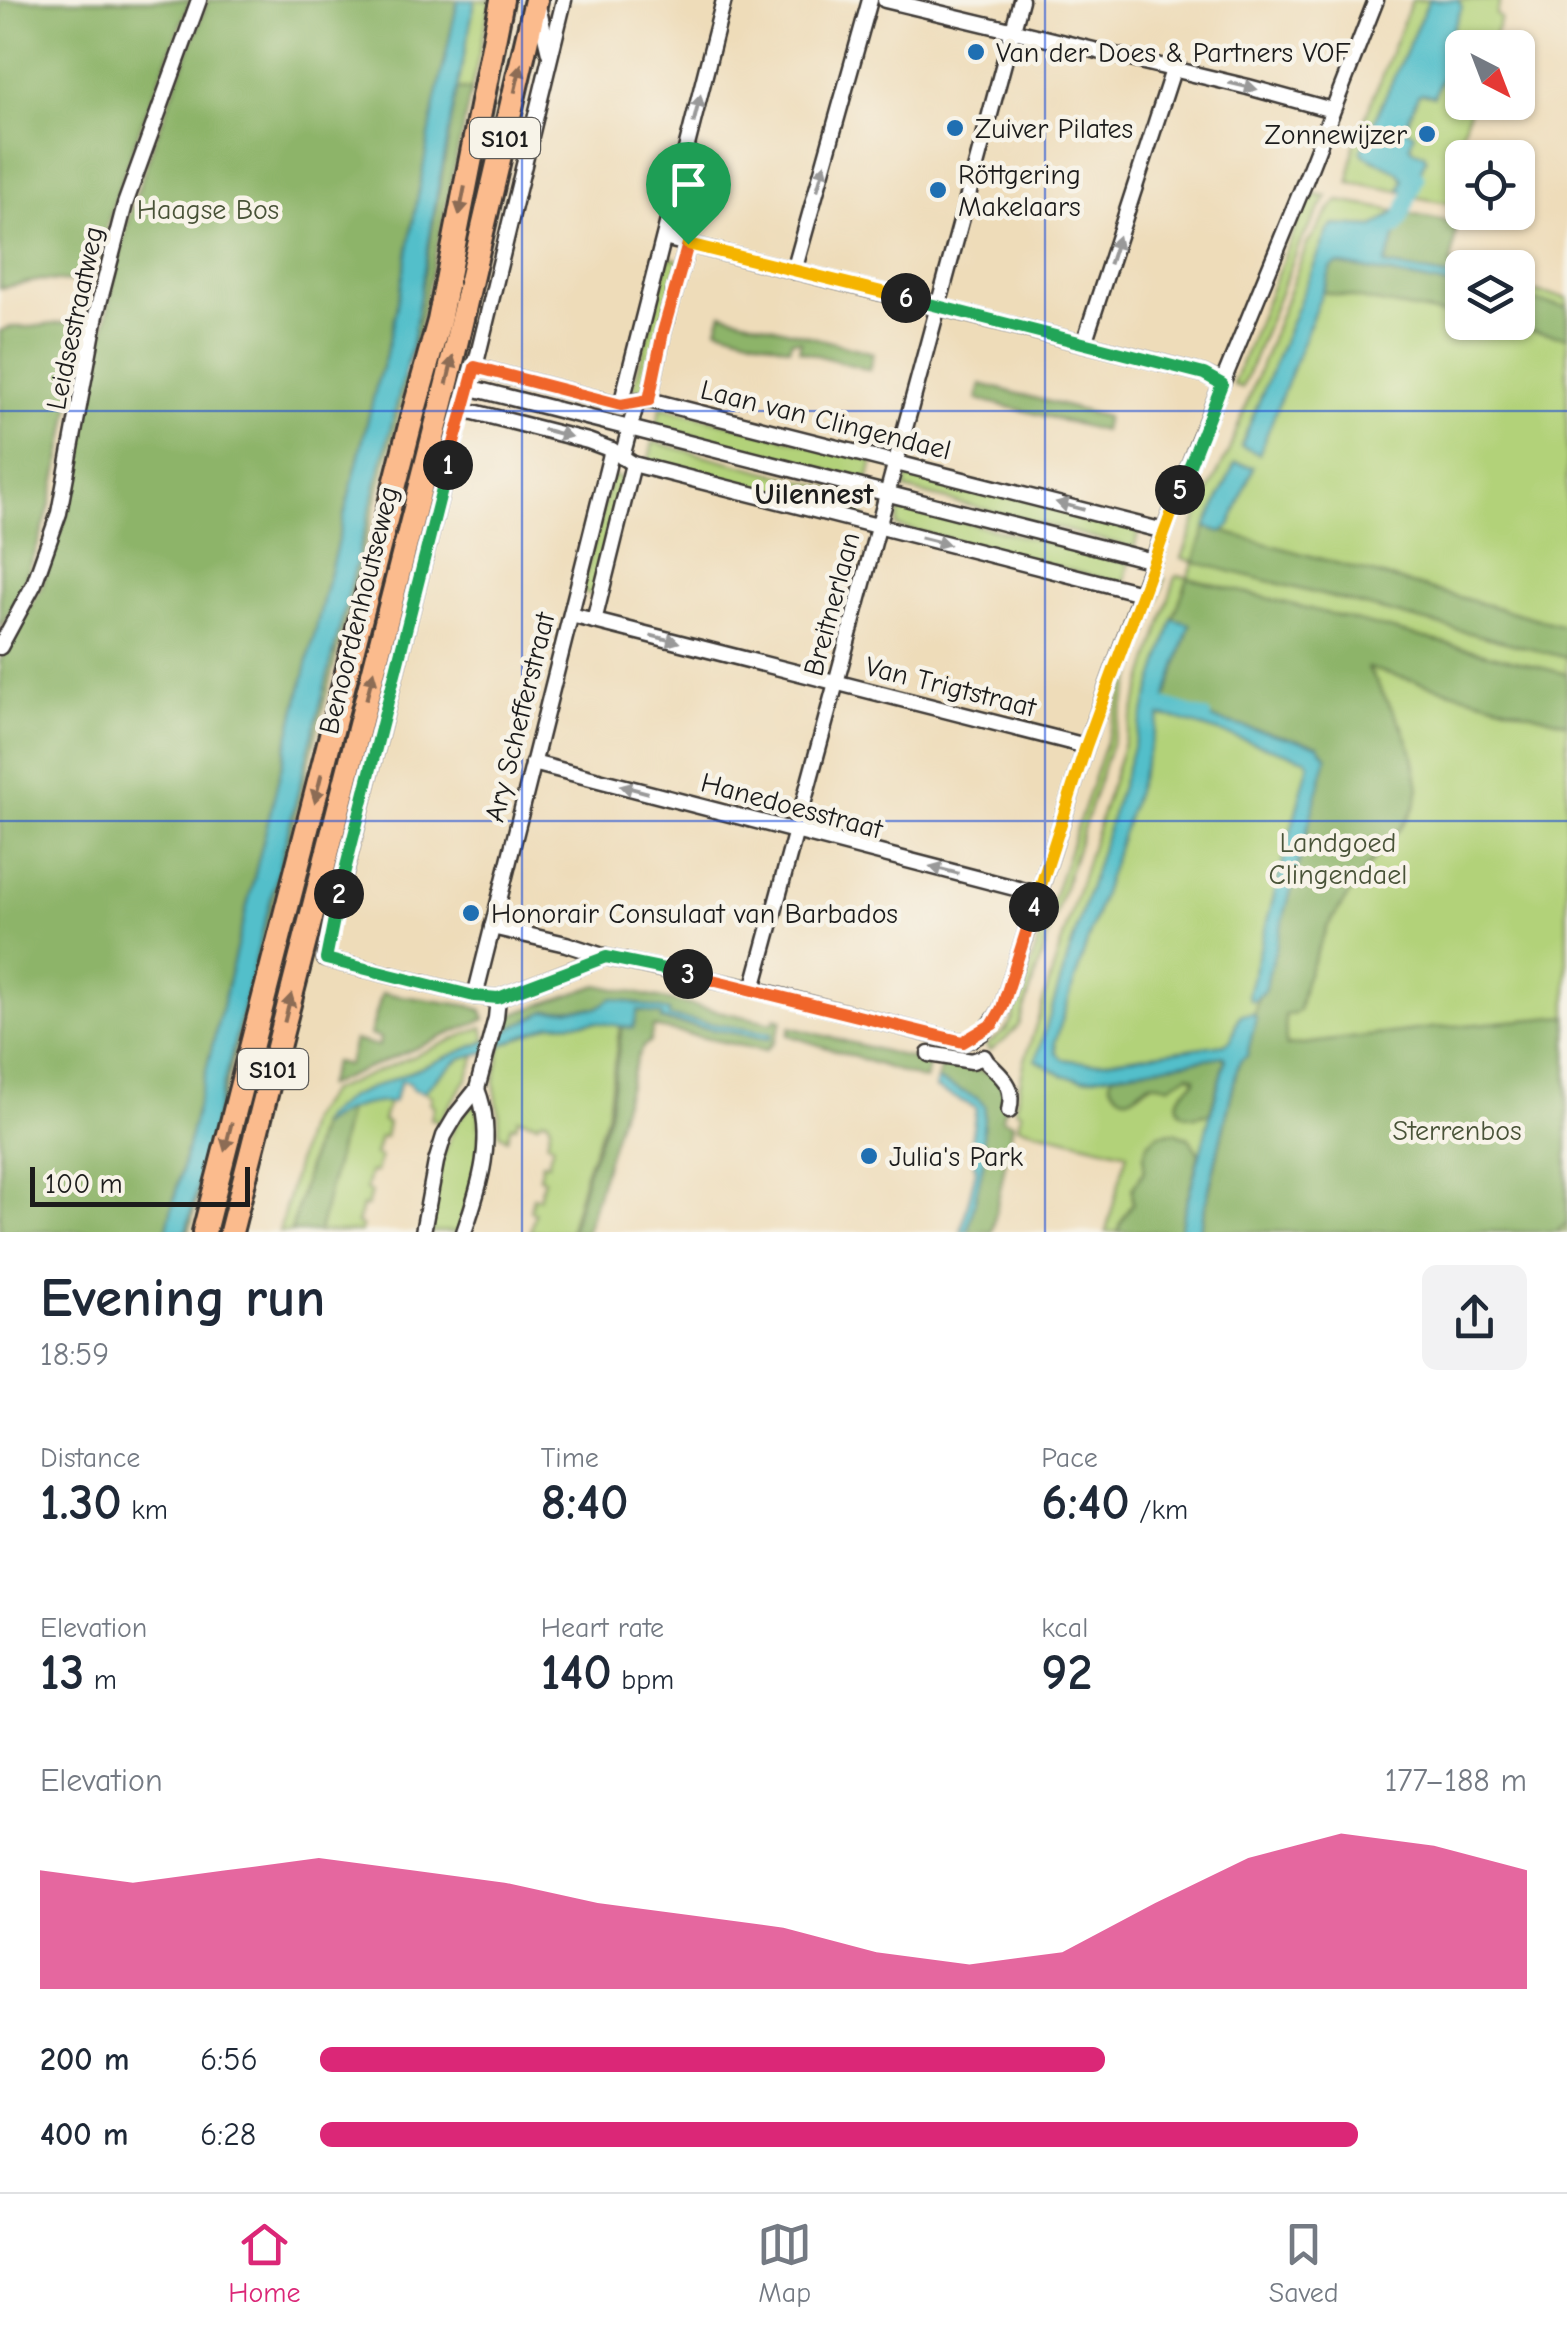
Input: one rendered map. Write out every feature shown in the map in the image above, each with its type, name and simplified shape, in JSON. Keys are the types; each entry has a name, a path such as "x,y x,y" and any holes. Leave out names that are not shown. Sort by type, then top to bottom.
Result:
{"main road":[{"name":"Benoordenhoutseweg","path":"204,1232 434,343 502,0"},
{"name":"Benoordenhoutseweg","path":"231,1232 448,379 536,0"}],"street":[{"name":"Leidsestraatweg","path":"0,647 34,584 59,513 96,315 125,204 199,0"},
{"name":"Benoordenhoutseweg","path":"536,0 550,59"},
{"name":"Benoordenhoutseweg","path":"474,996 326,959 328,936 475,367 564,0"},
{"name":"Ary Schefferstraat","path":"474,996 570,614 630,428 664,238 724,0"},
{"path":"794,271 870,0"},
{"path":"885,0 1332,110"},
{"name":"Breitnerlaan","path":"754,989 1021,0"},
{"path":"492,927 963,1042 993,1024 1002,1008 1086,746 1164,531 1376,0"},
{"path":"1084,343 1173,70"},
{"path":"664,238 1204,374 1222,384"},
{"name":"Ary Schefferstraat","path":"636,402 663,332 688,244"},
{"name":"Laan van Clingendael","path":"475,367 895,462 1164,531"},
{"name":"Laan van Clingendael","path":"468,387 1154,561"},
{"path":"462,408 588,441 622,457 1141,593"},
{"name":"Ary Schefferstraat","path":"594,620 622,457"},
{"name":"Van Trigtstraat","path":"570,614 1086,746"},
{"name":"Hanedoesstraat","path":"534,763 1038,894"},
{"path":"474,996 498,998 606,957"},
{"path":"423,1232 444,1136 476,1089 498,998"},
{"path":"978,1035 986,1062 1010,1088 1008,1111"},
{"path":"930,1054 972,1062 984,1057"},
{"path":"464,1232 476,1198 486,1140 486,1120 476,1089"}],"green space":[{"path":"0,0 190,0 124,172 95,278 75,282 42,280 0,288"},
{"name":"Haagse Bos","path":"208,0 458,0 396,315 166,1232 0,1232 0,661 42,586 68,509 132,207"},
{"path":"475,0 491,0 471,90 457,89"},
{"path":"1412,0 1429,0 1361,150 1399,172 1403,179 1399,191 1349,182 1354,145"},
{"path":"1458,0 1501,0 1497,30 1450,30"},
{"path":"1445,50 1445,120 1466,120 1459,140 1445,140 1445,203 1414,197 1412,191 1426,158 1413,150 1405,129 1418,95 1433,96"},
{"path":"457,89 471,90 418,333 406,364 411,348"},
{"path":"1308,197 1327,197 1300,243 1242,388 1233,384"},
{"name":"Landgoed Clingendael","path":"1339,201 1396,211 1374,227 1334,225 1241,445 1257,453 1332,267 1445,277 1445,340 1535,340 1535,292 1567,298 1567,1232 1179,1232 1199,1154 1145,1166 1132,1189 1133,1203 1118,1232 1106,1232 1127,1153 1018,1126 1021,1112 1015,1109 1024,1063 1176,576 1188,577 1194,562 1182,558 1202,504 1228,453 1307,244","holes":["1225,1060 1177,1100 1195,1081 1193,1076 1185,1075 1169,1086 1153,1083 1133,1096 1113,1074"]},
{"path":"1404,213 1445,221 1445,230 1456,230 1453,250 1445,250 1445,276 1385,265"},
{"path":"669,257 679,260 644,392 633,389"},
{"path":"1337,264 1445,285 1445,315 1322,292"},
{"path":"1535,301 1567,307 1567,337 1535,331"},
{"path":"722,313 873,353 869,370 799,350 801,341 792,340 789,348 717,328"},
{"path":"85,320 65,439 46,517 19,593 0,629 0,331"},
{"path":"402,379 407,380 186,1232"},
{"path":"981,384 1106,417 1103,431 977,399"},
{"path":"661,407 873,460 868,481 656,427"},
{"path":"653,442 868,498 862,518 648,463"},
{"path":"910,468 1140,527 1134,548 905,489"},
{"path":"611,476 622,478 593,595 581,592"},
{"path":"901,506 1129,563 1124,584 896,526"},
{"path":"1206,527 1567,627 1567,658 1194,562"},
{"path":"1161,578 1165,579 1019,1025 989,1051 986,1045 1004,1032 1012,1020"},
{"name":"Sterrenbos","path":"1188,578 1567,674 1567,723 1368,668 1412,751 1419,788 1415,806 1327,927 1305,981 1299,1010 1285,1015 1286,1046 1567,1016 1567,1223 1556,1232 1200,1232 1237,1069 1256,1018 1258,997 1264,991 1318,745 1167,708 1164,704 1190,625 1173,619"},
{"path":"598,985 773,1023 775,1018 782,1020 774,1042 765,1051 653,1027 650,1041 637,1058 586,1232 571,1232 609,1114 622,1026 633,1027 637,1010 662,1015 662,1021 769,1039 668,1017 669,1011 597,1008 546,1011 504,1033 508,1016"},
{"path":"382,993 471,1006 481,1010 485,1019 326,1086 334,1062 348,1065 354,1040 379,1046 380,1038 370,1035"},
{"path":"551,1024 620,1025 607,1114 569,1232 530,1232 535,1213 530,1211 533,1197 539,1198 544,1179 539,1177 542,1162 548,1163 553,1144 547,1142 551,1125 547,1119 538,1123 518,1118 507,1139 499,1133 494,1083 502,1044"},
{"path":"483,1027 486,1041 349,1097 319,1124 291,1232 279,1232 308,1119 330,1091"},
{"path":"790,1027 930,1063 925,1080 788,1035"},
{"path":"477,1052 467,1079 438,1122 431,1119 432,1096 424,1092 454,1063"},
{"path":"1222,1056 1225,1059 1210,1113 1188,1115 1179,1109 1179,1097 1195,1081 1189,1074 1169,1086 1151,1083 1129,1097 1119,1095 1110,1083 1113,1074"},
{"path":"943,1061 999,1076 1006,1103 1002,1119 1013,1123 992,1232 968,1232 984,1160 985,1106 977,1098 937,1080"},
{"path":"388,1102 383,1121 388,1123 375,1155 380,1157 376,1172 370,1172 366,1190 371,1192 357,1224 362,1226 360,1232 319,1232 348,1109"},
{"path":"474,1104 479,1109 480,1158 459,1232 428,1232 448,1143 455,1126"},
{"path":"348,1109 319,1232 291,1232 319,1127"},
{"path":"1174,1132 1189,1138 1199,1154 1179,1232 1118,1232 1133,1203 1132,1189 1144,1171 1148,1143 1159,1134"}],"water":[{"path":"458,0 475,0 411,348 186,1232 166,1232 385,359"},
{"path":"1429,0 1458,0 1462,7 1452,30 1445,30 1445,69 1434,96 1418,95 1405,128 1414,134 1410,145 1413,150 1426,158 1412,191 1399,191 1403,179 1398,172 1361,150"},
{"path":"1396,211 1404,213 1385,265 1445,276 1445,285 1338,264 1332,267 1259,454 1241,446 1328,231 1334,225 1374,227"},
{"path":"1235,463 1253,467 1230,526 1222,532 1206,527"},
{"path":"1173,619 1190,624 1164,703 1167,708 1318,745 1327,757 1264,991 1253,1001 1248,994 1309,763 1160,716 1055,1042 1062,1059 1091,1063 1224,1044 1231,1040 1242,1014 1254,1014 1247,1056 1237,1069 1199,1232 1179,1232 1224,1056 1082,1079 1062,1075 1036,1060"},
{"path":"612,998 669,1011 669,1017 771,1033 770,1039 661,1020 662,1015 638,1010 633,1028 595,1022 551,1024 486,1052 461,1058 424,1092 401,1081 393,1102 354,1108 319,1127 323,1118 349,1097 486,1041 546,1011 597,1008"},
{"path":"937,1080 977,1098 985,1106 984,1160 968,1232 961,1232 976,1170 970,1147 976,1108 935,1088"}],"waterway":[{"path":"1396,227 1415,176"},
{"path":"1155,703 1204,718"}],"place":[{"name":"Van der Does & Partners VOF","path":"976,52"},
{"name":"Zuiver Pilates","path":"955,128"},
{"name":"Zonnewijzer","path":"1427,134"},
{"name":"Röttgering Makelaars","path":"938,190"},
{"name":"Honorair Consulaat van Barbados","path":"471,913"},
{"name":"Julia's Park","path":"869,1156"}],"district":[{"name":"Uilennest","path":"814,494"}],"route":[{"path":"688,244 1204,374 1222,384 1086,746 1002,1008 993,1024 963,1042 754,989 606,957 498,998 474,996 326,959 328,936 475,367 621,405 649,400 688,244"}]}
